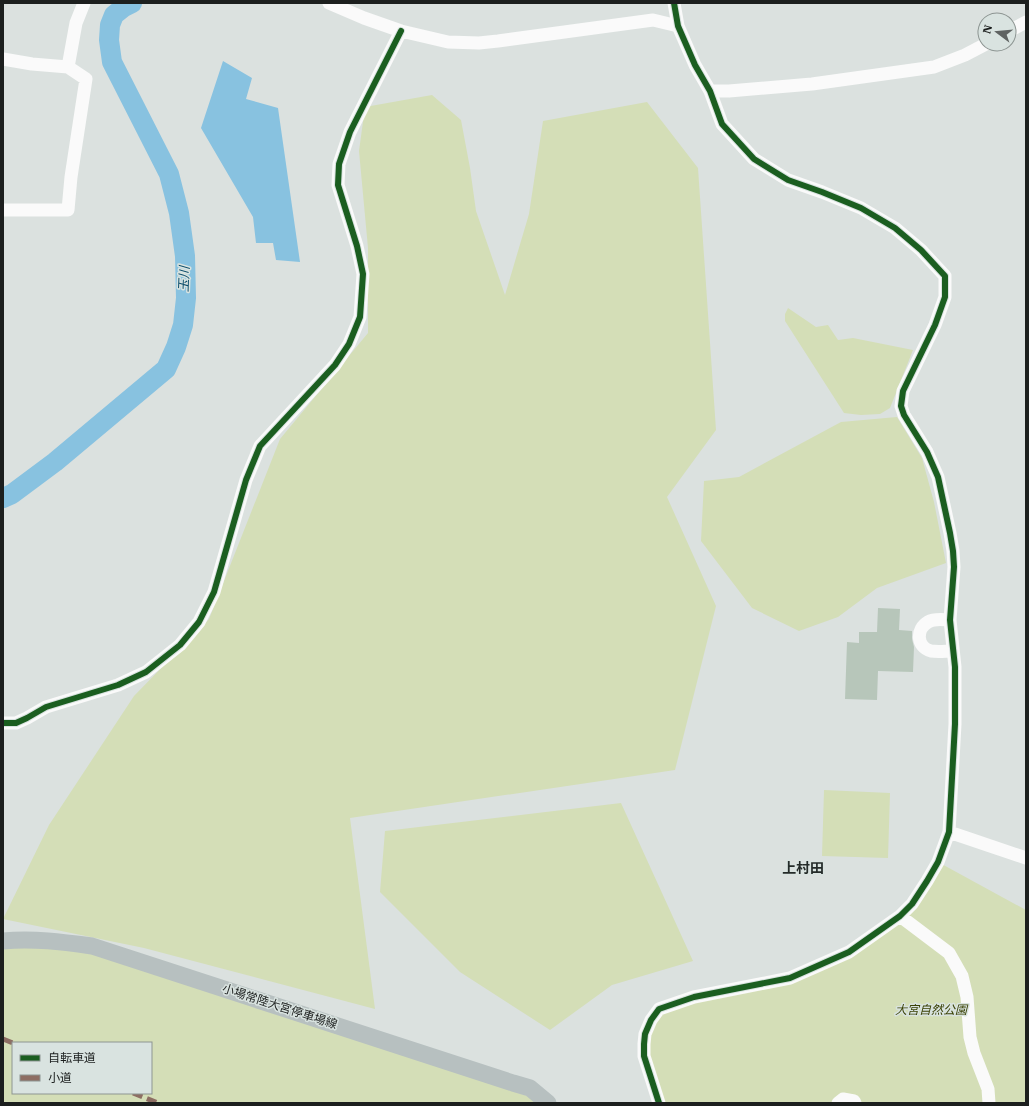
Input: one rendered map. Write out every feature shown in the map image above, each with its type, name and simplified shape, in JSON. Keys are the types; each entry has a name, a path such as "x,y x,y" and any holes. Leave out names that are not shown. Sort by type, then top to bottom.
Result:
{"main road":[{"name":"小場常陸大宮停車場線","path":"3,941 20,939 92,946 530,1088 548,1103"}],"street":[{"path":"68,66 76,23 84,3"},
{"path":"329,3 364,18 401,31 448,42 480,43 653,20 678,26"},
{"path":"659,1103 644,1056 644,1044 645,1034 651,1020 659,1009 694,997 790,978 849,952 900,916 912,904 938,862 949,832 955,724 955,667 950,620 954,568 950,533 938,477 927,452 904,415 901,406 903,391 935,325 945,297 945,276 921,250 895,228 861,208 788,180 754,159 722,124 710,91 695,65 678,26 674,3"},
{"path":"1017,27 1026,22"},
{"path":"3,723 16,723 46,707 118,686 146,672 180,645 199,622 214,592 246,480 260,446 335,365 349,344 360,317 363,274 357,246 338,185 339,164 350,132 401,31"},
{"path":"710,91 729,91 804,84 934,67 977,49"},
{"path":"3,59 32,64 68,66 86,79 71,177 68,210 3,210"},
{"path":"950,620 934,620 928,622 922,628 919,640 923,646 930,650 953,651"},
{"path":"949,832 1026,858"},
{"path":"900,916 949,953 962,976 967,997 970,1037 974,1053 988,1089 989,1103"},
{"path":"838,1103 843,1099 854,1101 855,1103"}],"green space":[{"path":"432,95 461,120 476,211 505,295 529,214 543,121 647,102 698,168 716,430 667,497 716,606 675,770 350,818 375,1009 144,948 3,919 49,825 134,696 209,619 280,439 368,333 368,248 359,151 365,107"},
{"path":"788,308 816,327 828,325 838,340 853,338 913,350 890,408 880,414 861,415 844,413 785,321 785,314"},
{"path":"897,417 922,458 934,502 946,563 877,588 838,617 799,631 752,608 701,541 704,481 739,477 841,422"},
{"path":"824,790 890,793 888,858 822,856"},
{"path":"621,803 693,961 612,985 550,1030 460,972 380,892 385,831"},
{"name":"大宮自然公園","path":"938,862 1026,910 1026,1103 659,1103 644,1044 659,1009 790,978 849,952 900,916"},
{"path":"3,941 71,943 548,1103 3,1103"}],"water":[{"path":"223,61 252,78 246,99 278,108 300,262 276,260 273,243 256,243 253,217 201,128"}],"building":[{"path":"878,608 900,609 899,630 912,631 914,647 913,672 878,671 877,700 845,699 847,642 859,643 859,632 877,632"}],"waterway":[{"name":"玉川","path":"3,498 12,494 55,462 166,369 176,347 183,325 186,298 185,256 179,213 169,174 112,62 109,40 110,25 114,15 132,3"}],"marked path":[{"path":"3,1039 12,1043"},
{"path":"136,1094 158,1103"}],"cycle path":[{"path":"659,1103 644,1056 645,1034 651,1020 659,1009 694,997 790,978 849,952 900,916 912,904 938,862 949,832 955,724 955,667 950,620 954,567 950,533 938,477 927,452 904,415 901,406 903,391 935,325 945,297 945,276 921,250 895,228 861,208 788,180 754,159 722,124 710,91 695,65 678,26 674,3"},
{"path":"3,723 16,723 46,707 118,685 146,672 180,645 199,622 214,592 246,480 260,446 335,365 349,344 360,317 363,274 357,246 338,185 339,164 350,132 401,31"}],"district":[{"name":"上村田","path":"803,868"}]}
